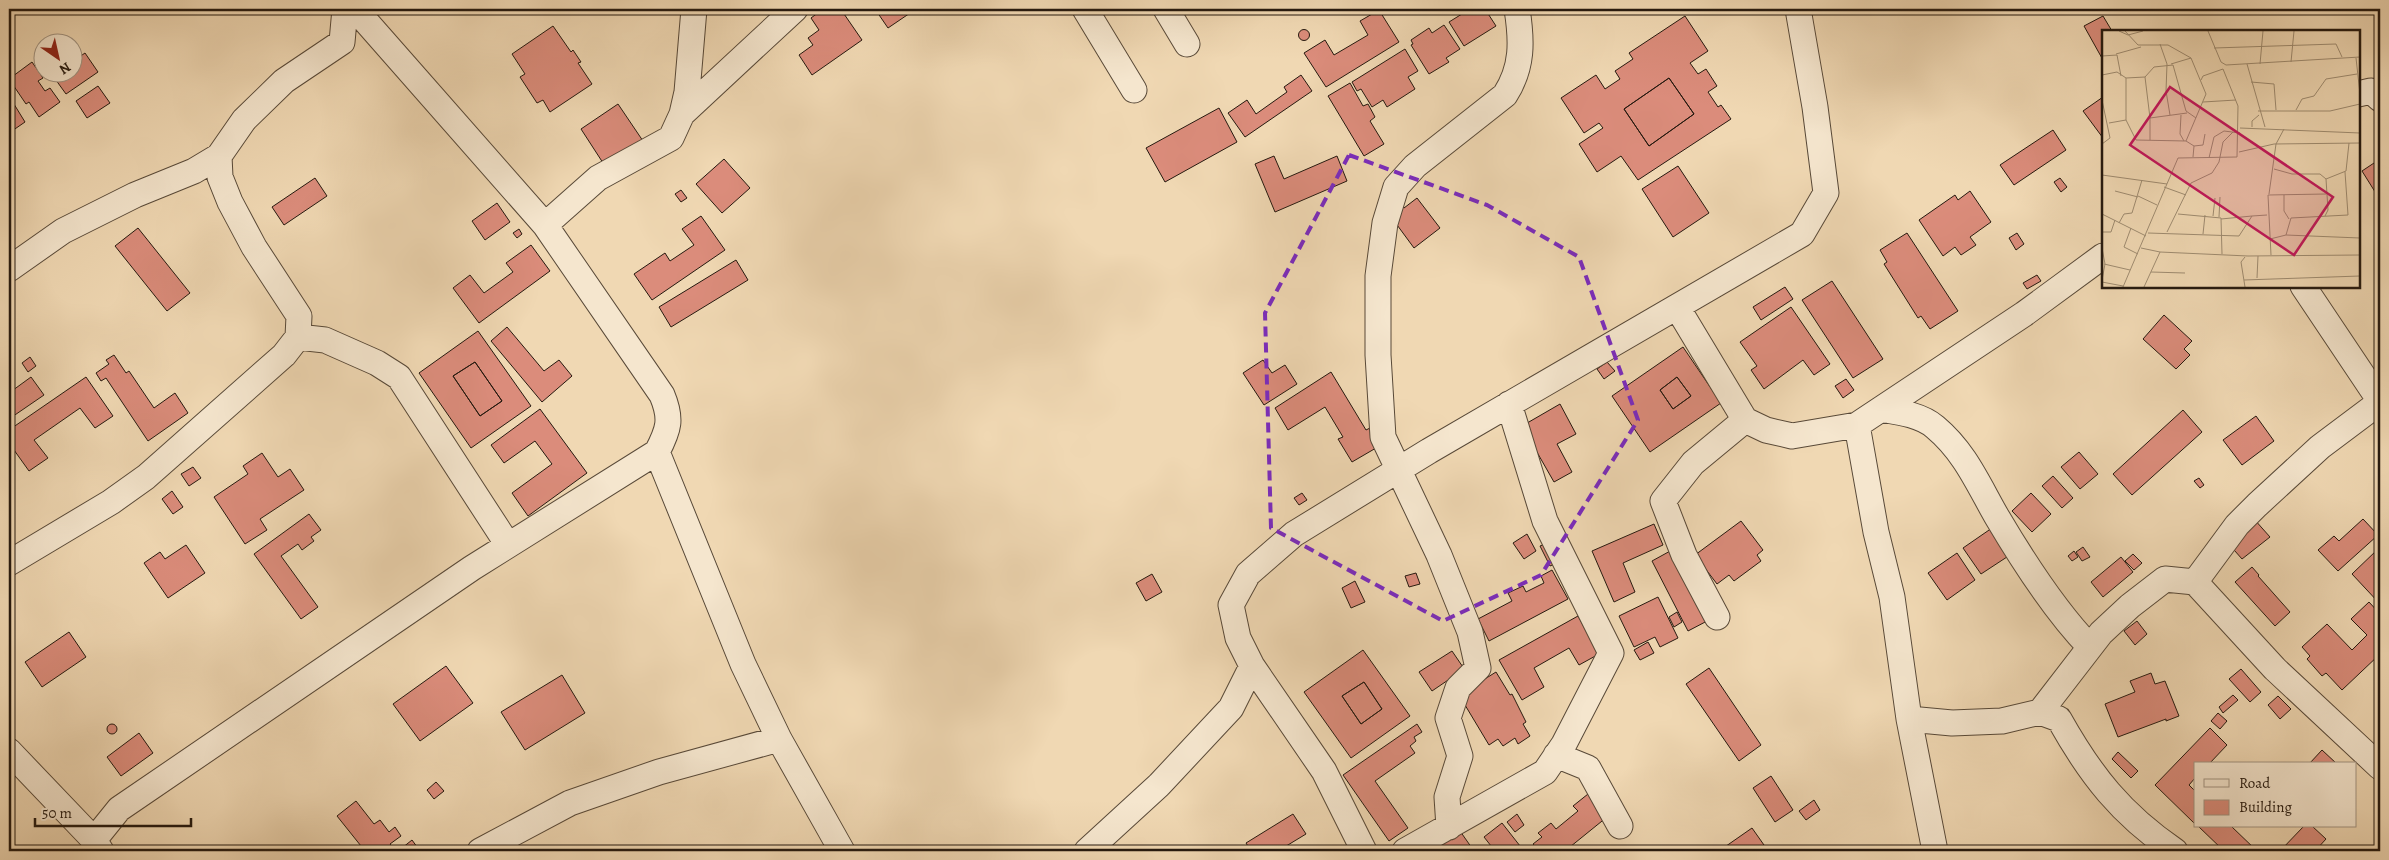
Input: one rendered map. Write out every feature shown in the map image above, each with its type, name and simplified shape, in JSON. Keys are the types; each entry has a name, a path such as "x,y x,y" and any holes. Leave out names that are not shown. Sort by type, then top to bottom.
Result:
{"street":[{"path":"9,269 62,231 135,195 194,172 219,156 244,120 284,81 342,42 345,9"},
{"path":"9,751 97,846 119,809 508,545 657,452 668,431 669,411 662,394 545,225 355,9"},
{"path":"545,225 598,178 671,138 682,114 687,92 694,9"},
{"path":"682,114 795,9"},
{"path":"1085,9 1134,90"},
{"path":"1166,9 1187,44"},
{"path":"1449,827 1447,796 1460,756 1448,718 1458,688 1478,668 1470,632 1439,555 1383,437 1378,355 1378,276 1385,222 1396,187 1406,174 1505,95 1514,81 1521,54 1517,9"},
{"path":"1364,851 1324,771 1252,666 1238,638 1231,605 1248,574 1294,534 1509,404 1802,234 1826,193 1815,107 1798,9"},
{"path":"2359,94 2371,91 2380,99"},
{"path":"9,563 111,502 146,477 284,355 298,337 299,316 254,247 230,202 220,177 219,156"},
{"path":"1677,307 1745,420 1766,430 1792,436 1857,425 2024,314 2102,257"},
{"path":"2195,582 2237,525 2320,447 2380,401 2305,288"},
{"path":"298,337 325,340 377,363 399,378 508,545"},
{"path":"1405,851 1545,772 1611,653 1545,521 1509,404"},
{"path":"1881,409 1910,415 1934,425 1960,451 2014,544 2068,625 2090,648"},
{"path":"1717,617 1684,555 1663,501 1693,463 1745,420"},
{"path":"1857,425 1876,532 1892,597 1909,719 1935,851"},
{"path":"657,452 743,664 779,739 842,851"},
{"path":"2040,712 2101,633 2130,606 2165,579 2195,582 2275,669 2380,767"},
{"path":"1087,851 1159,785 1231,708 1252,666"},
{"path":"1909,719 1952,723 2002,721 2040,712 2059,719 2094,778 2144,830 2175,851"},
{"path":"480,851 570,803 659,772 779,739"},
{"path":"1556,755 1588,768 1620,826"}],"highlighted area":[{"path":"1349,155 1487,205 1579,257 1638,420 1541,575 1443,621 1271,528 1265,313"}],"building":[{"path":"823,9 845,9 842,11 862,40 812,75 799,55 813,45 808,38 819,30 811,18"},
{"path":"875,9 916,9 888,28"},
{"path":"1470,9 1485,9 1496,26 1464,46 1449,22"},
{"path":"1379,10 1399,42 1326,87 1304,53 1325,40 1334,55 1368,35 1360,21"},
{"path":"1685,16 1708,51 1690,63 1698,74 1706,69 1717,86 1708,92 1718,107 1721,105 1731,119 1638,180 1621,156 1597,172 1579,144 1603,128 1599,123 1584,133 1561,98 1596,75 1605,89 1620,79 1615,71 1633,59 1629,53","holes":["1669,78 1694,114 1649,146 1624,109"]},
{"path":"2103,16 2111,30 2102,30 2102,58 2084,26"},
{"path":"1444,25 1460,49 1446,58 1449,62 1429,74 1411,45 1413,44 1411,40 1429,28 1432,33"},
{"path":"553,26 571,52 573,50 581,62 578,63 592,84 550,112 543,100 537,103 520,77 525,74 512,54"},
{"path":"1302,30 1306,30 1309,35 1308,39 1302,40 1299,37 1299,33"},
{"path":"1405,49 1418,71 1408,77 1415,89 1387,107 1383,100 1372,107 1361,89 1357,91 1352,82"},
{"path":"85,53 98,72 66,94 57,82 82,82 82,55"},
{"path":"32,62 32,82 39,82 45,91 50,88 60,102 39,117 29,102 26,104 9,79"},
{"path":"1301,75 1312,91 1245,137 1228,113 1247,100 1256,114 1287,92 1284,87"},
{"path":"1669,78 1694,114 1649,146 1624,109"},
{"path":"1350,83 1363,106 1368,104 1375,117 1370,121 1384,144 1364,156 1328,96"},
{"path":"98,86 110,103 87,118 76,101"},
{"path":"9,96 25,122 9,133"},
{"path":"2102,98 2102,137 2083,111"},
{"path":"618,104 643,141 605,166 581,129"},
{"path":"1219,108 1237,142 1165,182 1146,148"},
{"path":"2053,130 2066,150 2014,185 2000,165"},
{"path":"1274,156 1284,179 1337,156 1347,181 1275,212 1255,164"},
{"path":"724,159 750,188 722,213 696,184"},
{"path":"2380,159 2380,192 2377,195 2362,171"},
{"path":"1678,166 1709,213 1673,237 1642,189"},
{"path":"315,178 327,196 284,225 272,207"},
{"path":"2060,178 2067,187 2061,192 2054,182"},
{"path":"681,190 687,198 681,202 675,194"},
{"path":"1970,191 1991,222 1970,237 1976,245 1961,255 1955,247 1943,256 1919,220 1955,195 1958,200"},
{"path":"1417,198 1440,228 1414,248 1389,214 1402,205 1404,208"},
{"path":"497,203 510,222 485,240 472,221"},
{"path":"701,216 725,250 652,300 634,274 665,253 670,261 694,245 682,229"},
{"path":"138,228 190,293 167,311 115,246"},
{"path":"519,229 522,234 517,238 513,233"},
{"path":"1907,233 1958,311 1930,329 1921,316 1918,318 1884,264 1887,262 1880,250"},
{"path":"2017,233 2024,244 2016,250 2009,238"},
{"path":"531,245 550,271 479,323 453,288 470,275 484,293 513,272 506,263"},
{"path":"736,260 748,280 671,327 659,307"},
{"path":"2037,275 2041,281 2027,289 2023,283"},
{"path":"1832,281 1883,359 1853,378 1802,300"},
{"path":"1785,287 1793,299 1761,320 1753,307"},
{"path":"1791,307 1830,364 1814,375 1803,360 1764,389 1751,370 1757,366 1740,342"},
{"path":"2164,315 2192,341 2184,349 2190,355 2176,369 2143,339"},
{"path":"507,327 544,371 559,360 572,376 542,402 491,341"},
{"path":"478,331 531,406 471,448 419,373","holes":["475,362 502,401 480,416 453,376"]},
{"path":"1683,347 1721,403 1650,452 1612,396","holes":["1677,377 1691,396 1673,409 1660,390"]},
{"path":"114,355 126,373 129,371 154,408 175,393 188,413 148,441 106,378 101,381 96,373 109,364 106,360"},
{"path":"30,357 36,366 28,372 22,363"},
{"path":"1263,360 1272,373 1285,365 1297,384 1264,405 1243,373"},
{"path":"475,362 502,401 480,416 453,376"},
{"path":"1607,362 1615,371 1604,379 1597,369"},
{"path":"1331,372 1366,430 1370,428 1378,441 1376,448 1352,462 1338,439 1343,437 1325,407 1288,430 1275,408"},
{"path":"31,377 44,395 9,419 9,393"},
{"path":"86,377 113,416 95,428 80,408 34,440 48,458 29,471 9,443 9,430"},
{"path":"1677,377 1691,396 1673,409 1660,390"},
{"path":"1846,379 1854,390 1843,398 1835,386"},
{"path":"1560,404 1576,434 1557,444 1572,472 1554,482 1522,426"},
{"path":"540,409 587,473 528,516 512,493 552,464 535,441 504,463 491,445"},
{"path":"2183,410 2202,432 2132,495 2113,474"},
{"path":"2256,416 2274,441 2242,465 2223,440"},
{"path":"2079,452 2098,474 2080,489 2061,467"},
{"path":"262,453 278,477 290,469 304,490 260,519 267,530 245,544 214,497 248,474 243,466"},
{"path":"193,467 201,478 189,486 181,474"},
{"path":"2053,476 2073,498 2062,508 2042,486"},
{"path":"2199,478 2204,485 2200,488 2194,481"},
{"path":"172,491 183,507 173,514 162,499"},
{"path":"1302,493 1307,500 1299,505 1294,498"},
{"path":"2031,493 2051,514 2032,532 2012,511"},
{"path":"309,514 321,530 311,537 314,541 302,550 298,544 281,556 318,607 301,619 254,554"},
{"path":"2254,519 2270,537 2242,559 2227,542"},
{"path":"2363,519 2378,535 2338,571 2318,550 2334,536 2339,541"},
{"path":"1741,521 1763,550 1757,555 1761,561 1734,581 1729,575 1717,584 1695,555"},
{"path":"1654,524 1663,545 1623,563 1635,592 1614,602 1592,551"},
{"path":"1992,528 2010,555 1981,574 1963,548"},
{"path":"1527,534 1536,551 1524,559 1513,543"},
{"path":"1550,542 1559,562 1550,566 1540,546"},
{"path":"186,545 205,573 168,598 144,563 160,552 165,559"},
{"path":"2083,547 2090,557 2082,561 2076,552"},
{"path":"2378,549 2380,552 2380,604 2352,574"},
{"path":"1672,550 1709,620 1688,631 1652,561"},
{"path":"2074,551 2078,557 2072,561 2068,556"},
{"path":"1957,553 1975,580 1947,600 1928,573"},
{"path":"2133,554 2142,563 2134,570 2125,561"},
{"path":"2121,557 2133,572 2103,597 2091,582"},
{"path":"2252,567 2290,612 2275,626 2235,582"},
{"path":"1552,570 1568,599 1489,641 1478,619 1512,601 1508,593 1523,586 1526,592 1544,583 1541,576"},
{"path":"1416,573 1420,584 1409,587 1405,576"},
{"path":"1152,574 1162,592 1146,601 1136,583"},
{"path":"1355,581 1365,602 1351,608 1342,588"},
{"path":"1658,597 1678,638 1660,647 1655,637 1634,647 1619,616"},
{"path":"2369,602 2380,614 2380,654 2342,690 2326,673 2322,676 2307,659 2310,656 2302,647 2327,624 2352,650 2367,635 2351,619"},
{"path":"1677,612 1682,622 1674,627 1669,617"},
{"path":"1578,616 1599,654 1579,665 1569,648 1534,668 1544,687 1522,700 1499,660"},
{"path":"2137,621 2147,634 2135,645 2124,631"},
{"path":"69,632 86,657 42,687 25,662"},
{"path":"1648,642 1654,653 1640,660 1634,650"},
{"path":"1363,650 1410,716 1351,758 1304,692","holes":["1364,682 1382,709 1361,724 1342,696"]},
{"path":"1452,651 1467,673 1457,674 1432,691 1419,672"},
{"path":"446,666 473,703 420,741 393,704"},
{"path":"1709,668 1761,745 1739,761 1686,684"},
{"path":"2241,669 2261,692 2250,702 2229,679"},
{"path":"1496,672 1510,695 1512,694 1526,722 1523,724 1530,736 1518,744 1515,738 1503,746 1498,739 1489,745 1459,695"},
{"path":"2151,673 2155,684 2165,681 2179,716 2118,737 2105,704 2135,692 2130,681"},
{"path":"562,675 585,713 525,750 501,712"},
{"path":"1364,682 1382,709 1361,724 1342,696"},
{"path":"2233,695 2238,700 2223,713 2219,707"},
{"path":"2278,696 2291,709 2280,719 2268,705"},
{"path":"2218,713 2227,721 2220,729 2211,721"},
{"path":"110,724 114,724 117,729 116,733 110,734 107,731 107,727"},
{"path":"1417,724 1422,732 1414,737 1416,741 1410,746 1415,753 1375,781 1408,828 1389,841 1343,775"},
{"path":"2210,728 2227,745 2211,762 2194,762 2194,779 2189,785 2194,790 2194,823 2155,785"},
{"path":"139,733 153,753 121,776 107,757"},
{"path":"2322,750 2335,762 2311,762"},
{"path":"2118,752 2138,771 2131,778 2112,759"},
{"path":"1771,776 1793,810 1775,822 1753,788"},
{"path":"436,782 444,791 434,799 427,790"},
{"path":"1588,794 1607,817 1565,851 1539,851 1533,844 1542,837 1538,833 1551,823 1556,829 1578,811 1573,806"},
{"path":"1814,800 1820,810 1806,820 1799,811"},
{"path":"356,801 374,824 380,820 389,832 395,827 401,836 390,844 396,851 365,851 337,816"},
{"path":"1293,814 1306,834 1278,851 1251,851 1246,843"},
{"path":"1517,814 1524,825 1515,832 1507,822"},
{"path":"1502,823 1524,851 1495,851 1484,837"},
{"path":"1752,828 1764,845 1754,851 1719,851"},
{"path":"2200,828 2233,828 2257,851 2224,851"},
{"path":"2302,828 2314,828 2326,839 2315,851 2280,851"},
{"path":"1460,831 1474,851 1430,850"},
{"path":"412,840 420,851 404,851 402,848"}]}
